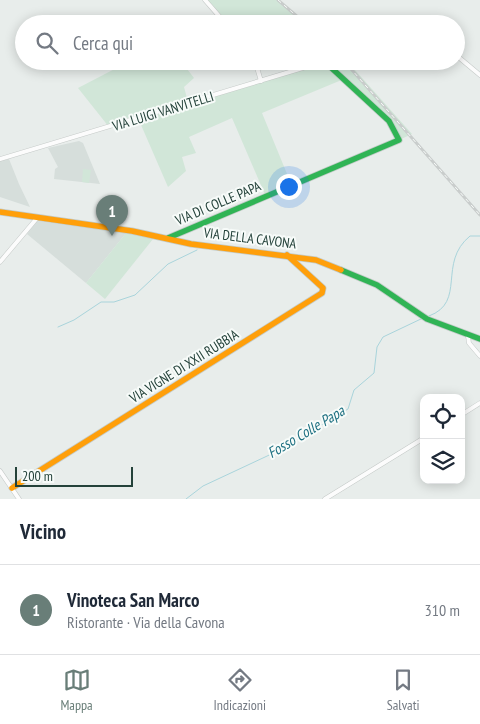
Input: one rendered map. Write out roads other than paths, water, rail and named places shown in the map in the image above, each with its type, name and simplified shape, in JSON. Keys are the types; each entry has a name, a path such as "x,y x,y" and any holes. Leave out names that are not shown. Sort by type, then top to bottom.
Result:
{"street":[{"path":"205,0 218,15"},
{"path":"465,62 480,75"},
{"path":"258,70 261,81"},
{"name":"VIA LUIGI VANVITELLI","path":"0,159 296,70"},
{"name":"VIA DI COLLE PAPA","path":"167,238 399,140 389,121 335,70"},
{"name":"VIA DELLA CAVONA","path":"0,212 132,231 191,244 316,260 340,268 377,285 425,318 480,339"},
{"path":"0,262 37,218"},
{"name":"VIA VIGNE DI XXII RUBBIA","path":"12,488 322,293 323,288 287,255"},
{"path":"468,336 469,343 480,356"},
{"path":"465,412 480,403"},
{"path":"325,499 422,439"},
{"path":"0,471 19,499"}],"waterway":[{"name":"Fosso Colle Papa","path":"429,316 440,310 447,301 455,258 460,247 470,236 480,236"},
{"path":"58,327 74,320 101,302 114,302 135,295 168,264 197,250"},
{"name":"Fosso Colle Papa","path":"186,499 203,486 280,450 348,409 354,390 374,373 377,347 383,337 423,318"}],"railway":[{"path":"278,0 296,15"},
{"path":"352,70 480,215"}],"place":[{"name":"Vinoteca San Marco","path":"112,236"}]}
